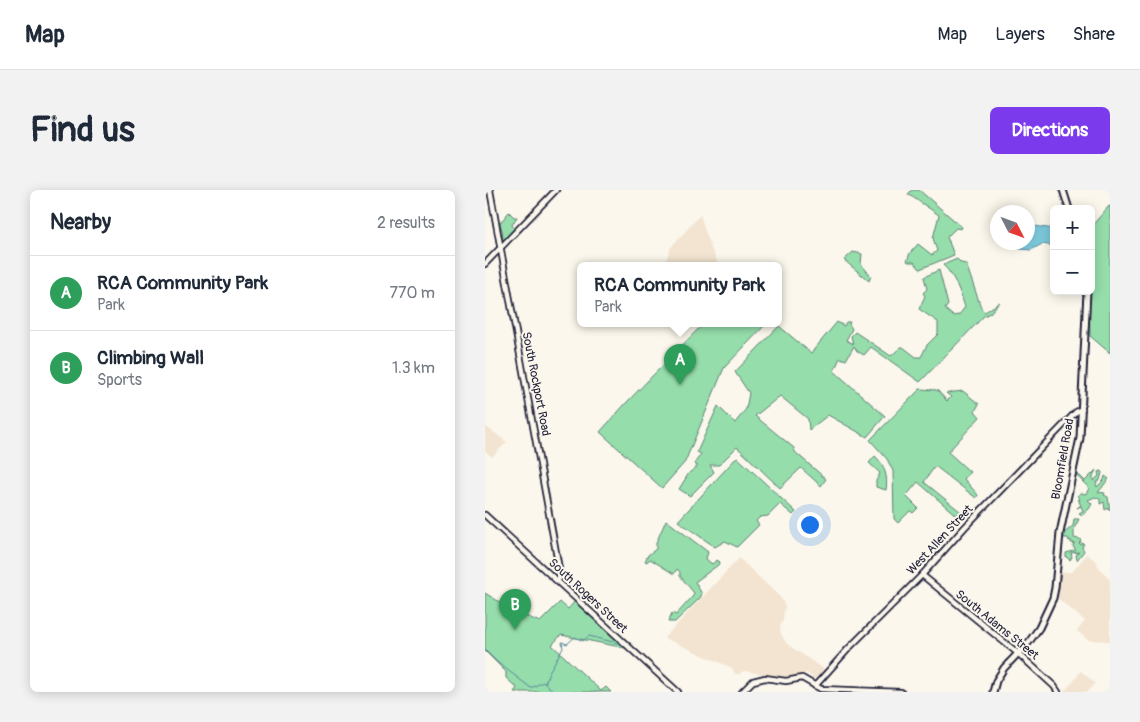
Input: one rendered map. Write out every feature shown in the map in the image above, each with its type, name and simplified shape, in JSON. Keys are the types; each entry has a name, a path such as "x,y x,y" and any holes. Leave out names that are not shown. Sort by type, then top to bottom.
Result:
{"main road":[{"path":"1061,190 1066,205"},
{"name":"Bloomfield Road","path":"993,692 1000,674 1028,642 1039,626 1047,612 1055,588 1060,533 1076,459 1082,409 1087,295"}],"street":[{"name":"South Rockport Road","path":"490,190 546,487 560,574 558,581"},
{"path":"485,264 556,190"},
{"path":"499,240 506,242"},
{"path":"495,254 502,256"},
{"name":"West Allen Street","path":"815,686 848,648 922,575 987,504 1082,409"},
{"name":"South Rogers Street","path":"485,515 678,692"},
{"name":"South Adams Street","path":"922,575 1017,653 1054,686 1058,692"},
{"path":"742,692 753,681 765,678 786,681 802,678 821,689 829,690 901,692"}],"shaded area":[{"path":"700,215 717,262 666,262 671,247"},
{"path":"485,426 507,442 492,457 485,451"},
{"path":"1087,554 1098,563 1097,565 1110,580 1110,641 1088,640 1077,631 1085,621 1055,596 1060,572 1072,572"},
{"path":"739,558 781,598 785,606 780,627 781,634 787,644 825,670 816,681 807,673 784,678 744,671 735,674 732,668 664,638"},
{"path":"1081,671 1095,683 1088,692 1063,692 1073,682"}],"green space":[{"path":"912,190 919,190 962,227 961,229 956,228 947,237 954,255 920,269 914,262 907,261 910,253 918,244 932,255 937,251 933,238 939,215 908,194"},
{"path":"1110,206 1110,353 1090,336 1089,295 1095,295 1095,222"},
{"path":"509,212 514,217 517,217 512,225 515,230 504,241 501,240 503,234 500,223"},
{"path":"853,252 862,254 861,264 871,276 869,281 844,260"},
{"path":"957,259 961,263 966,264 982,310 985,312 1000,302 920,382 871,347 864,355 857,351 854,346 846,360 840,358 834,371 885,416 867,437 828,415 809,430 808,419 780,396 755,416 794,448 795,452 826,479 821,486 801,468 780,488 737,447 719,465 710,465 714,472 690,496 679,489 689,473 698,466 694,464 701,454 697,452 718,406 735,423 746,409 749,393 735,372 778,327 811,353 837,322 844,326 846,322 850,322 849,324 852,329 846,340 853,344 851,336 855,332 891,356 903,347 916,357 921,357 927,345 938,334 938,322 919,309 925,296 923,293 927,289 924,277 939,270 948,305 945,309 953,316 959,315 965,307 954,279 943,265"},
{"path":"700,327 763,327 724,368 685,462 662,488 600,432"},
{"path":"920,389 937,390 947,401 951,397 946,393 963,391 979,404 975,411 980,417 948,452 970,472 964,479 978,495 976,498 935,466 924,482 961,512 958,517 918,482 906,496 918,508 913,513 910,511 898,523 894,519 893,471 887,459 870,440"},
{"path":"875,456 885,472 887,480 886,490 876,487 876,481 880,473 869,463"},
{"path":"737,457 796,512 793,515 780,504 768,516 760,517 756,521 759,525 737,547 725,541 715,547 678,521"},
{"path":"1096,470 1093,481 1099,476 1098,472 1101,471 1102,473 1100,480 1096,483 1097,487 1104,480 1105,476 1109,479 1098,492 1105,493 1104,495 1108,497 1110,510 1108,508 1105,510 1104,502 1100,504 1100,499 1095,497 1088,500 1092,504 1082,515 1079,513 1083,511 1081,506 1077,508 1081,505 1080,500 1078,500 1080,498 1077,496 1081,493 1086,494 1089,488 1076,475 1078,474 1085,481"},
{"path":"1074,519 1079,519 1074,529 1074,538 1080,539 1081,542 1079,543 1081,545 1082,543 1084,544 1082,547 1084,551 1077,560 1076,555 1079,552 1071,553 1072,557 1070,560 1066,557 1066,553 1076,550 1073,547 1074,543 1071,543 1071,540 1069,541 1068,538 1064,538 1063,534 1073,526"},
{"path":"666,520 708,552 706,559 712,564 717,560 720,562 695,582 702,594 700,598 675,622 668,622 672,613 676,615 694,593 680,576 680,572 677,569 674,574 650,559 647,562 645,561 648,555 656,549 656,543"},
{"path":"485,593 514,611 540,622 560,602 568,609 576,600 630,649 561,635 552,645 601,691 606,687 611,692 514,692 517,688 506,678 506,672 485,651"}],"water":[{"path":"1035,226 1050,228 1050,245 1042,244 1035,248"}],"waterway":[{"path":"545,684 549,672 563,648 562,642 567,644 575,637 583,641 589,636 621,644"},
{"path":"485,650 497,662 531,688 543,682 555,692"}],"place":[{"name":"RCA Community Park","path":"680,385"},
{"name":"Climbing Wall","path":"515,630"}]}
